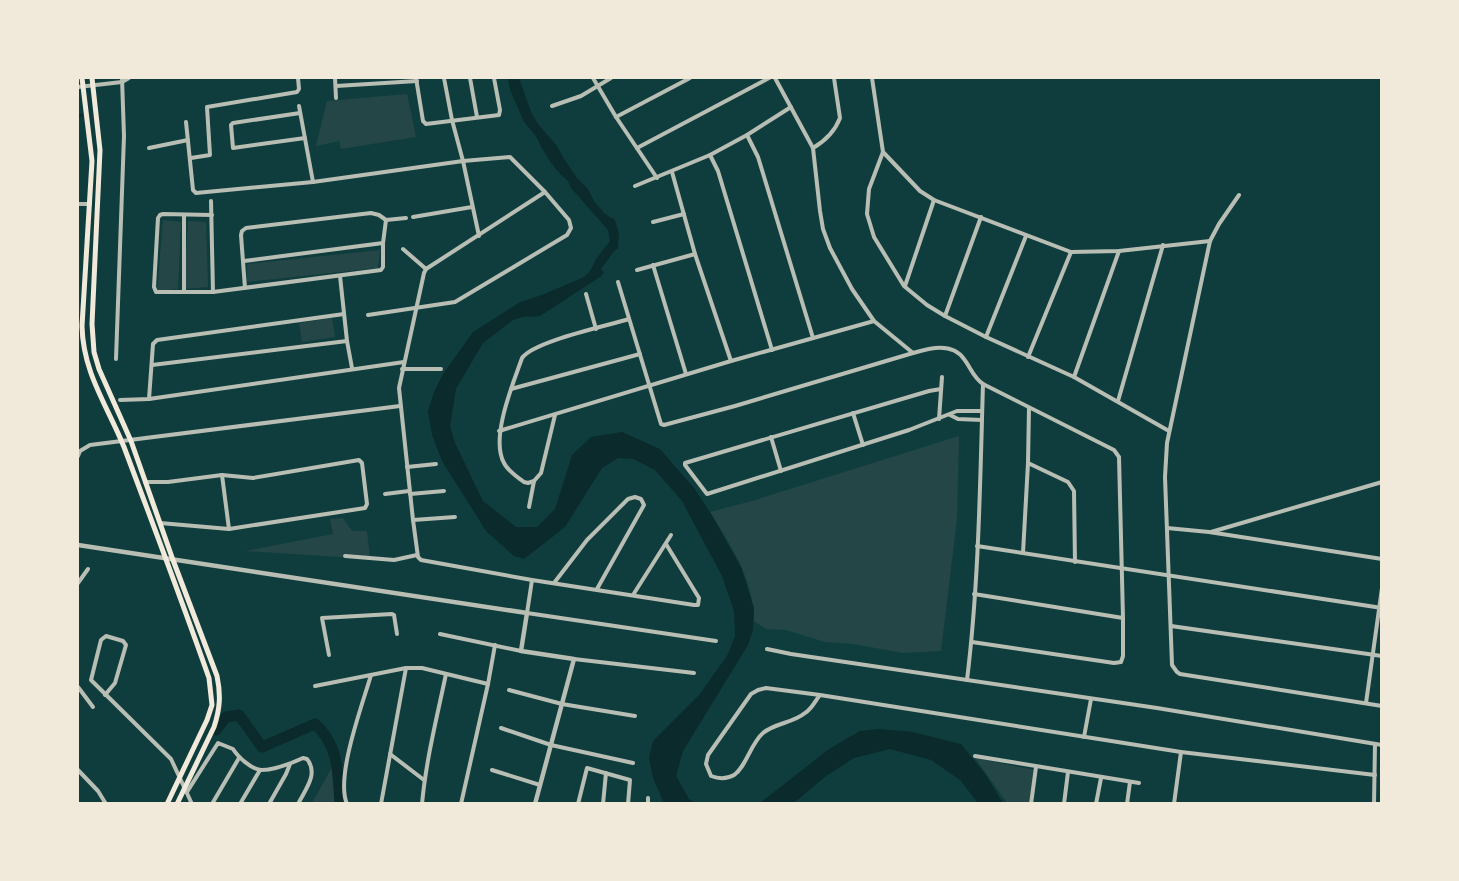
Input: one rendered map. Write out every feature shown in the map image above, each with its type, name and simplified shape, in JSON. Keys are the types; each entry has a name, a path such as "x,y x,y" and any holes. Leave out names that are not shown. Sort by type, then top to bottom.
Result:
{"main road":[{"path":"82,78 80,87 91,151 90,204 82,326 84,353 96,387 122,442 209,678 212,692 212,705 207,720 167,804"},
{"path":"92,78 100,142 92,340 94,352 99,369 130,441 216,676 220,702 214,727 186,790 177,804"}],"street":[{"path":"80,87 129,78"},
{"path":"191,158 210,155 207,106 297,92 299,89 298,78"},
{"path":"335,78 336,98"},
{"path":"363,78 364,84"},
{"path":"444,78 452,120 464,161 479,236"},
{"path":"470,78 477,117"},
{"path":"336,86 417,79 424,123 499,115 494,78"},
{"path":"593,78 616,117 657,178"},
{"path":"552,106 581,96 611,78"},
{"path":"616,117 690,78"},
{"path":"637,148 769,78"},
{"path":"775,78 813,148 821,220 826,237 852,289 874,321 913,353"},
{"path":"813,148 826,139 840,118 834,78"},
{"path":"872,78 883,152 869,189 866,205 867,214 874,237 904,286 927,305 945,316 1074,378 1169,431"},
{"path":"116,359 124,125 122,80"},
{"path":"299,106 313,182"},
{"path":"635,186 710,155 792,107"},
{"path":"300,113 233,123 231,125 232,148 305,138"},
{"path":"186,122 193,190 196,193 313,182 464,161 510,157 545,192 569,220 571,228 567,235 455,302 368,316"},
{"path":"747,135 758,157 814,338"},
{"path":"149,148 188,140"},
{"path":"883,152 920,191 934,200 1071,252 1119,251 1163,245 1210,242"},
{"path":"710,155 718,171 772,350"},
{"path":"672,172 695,254 731,361"},
{"path":"545,192 426,269 399,388 417,555 421,560 532,580 698,605 700,598 666,544"},
{"path":"1238,195 1210,242 1169,431 1165,459 1172,665 1180,674 1382,706"},
{"path":"904,286 934,200"},
{"path":"211,201 214,292"},
{"path":"78,204 90,204"},
{"path":"413,217 472,207"},
{"path":"212,214 160,215 158,218 155,291 159,293 184,291 214,292 382,269 386,220"},
{"path":"245,288 241,236 242,230 246,228 371,214 378,215 386,220 406,218"},
{"path":"653,222 684,214"},
{"path":"184,215 184,291"},
{"path":"945,316 981,217"},
{"path":"986,337 1026,236"},
{"path":"244,261 384,242"},
{"path":"1118,401 1163,245"},
{"path":"404,249 426,269"},
{"path":"1074,378 1119,251"},
{"path":"1028,357 1071,252"},
{"path":"637,270 695,254"},
{"path":"653,265 686,374"},
{"path":"340,276 352,368"},
{"path":"618,282 661,424 665,425 934,347 952,350 963,358 974,377 983,384 1114,450 1118,454 1120,461 1124,618 1124,656 1120,662 1114,663 972,642"},
{"path":"586,294 596,329"},
{"path":"149,398 153,344 157,340 344,314"},
{"path":"534,481 524,482 505,466 501,455 499,430 522,358 528,351 553,341 629,320"},
{"path":"499,430 686,374 874,321"},
{"path":"152,365 347,341"},
{"path":"511,389 640,354"},
{"path":"120,400 149,398 404,362"},
{"path":"402,369 441,369"},
{"path":"939,419 942,377"},
{"path":"967,680 972,642 983,384"},
{"path":"941,389 929,390 684,464 707,494 781,472 957,412 982,411"},
{"path":"78,456 84,448 90,445 400,406"},
{"path":"1023,553 1029,408"},
{"path":"853,413 862,444"},
{"path":"529,507 534,481 541,472 555,414"},
{"path":"950,415 958,419 982,420"},
{"path":"771,437 781,472"},
{"path":"145,482 168,482 222,475 253,478 359,460 362,463 368,504 365,508 229,529 160,523"},
{"path":"1028,463 1072,485 1074,490 1075,562"},
{"path":"406,466 436,464"},
{"path":"222,475 229,529"},
{"path":"1209,532 1382,482"},
{"path":"385,494 444,491"},
{"path":"554,583 587,540 628,499 635,497 642,499 644,505 597,589"},
{"path":"412,520 456,517"},
{"path":"1167,528 1209,532 1382,559"},
{"path":"633,595 671,535"},
{"path":"78,545 716,641"},
{"path":"977,546 1380,607"},
{"path":"346,556 394,560 417,555"},
{"path":"78,583 88,569"},
{"path":"521,651 532,580"},
{"path":"1366,703 1382,588"},
{"path":"974,594 1124,618"},
{"path":"329,655 322,618 392,614 396,617 397,634"},
{"path":"1171,626 1382,656"},
{"path":"440,634 521,651 694,673"},
{"path":"105,694 115,684 126,642 106,636 103,638 91,680 105,694 171,759 192,804"},
{"path":"461,804 495,645"},
{"path":"767,649 1382,745"},
{"path":"535,804 574,659"},
{"path":"315,686 406,668 422,668 488,684"},
{"path":"381,804 406,668"},
{"path":"422,804 424,780 446,674"},
{"path":"346,804 344,788 346,763 371,675"},
{"path":"78,687 93,707"},
{"path":"820,694 810,710 764,732 758,737 736,774 729,778 718,779 712,776 706,764 708,755 751,694 766,688 820,694 1181,752 1375,775"},
{"path":"509,690 562,704 635,716"},
{"path":"1084,737 1091,699"},
{"path":"501,728 551,745 634,763"},
{"path":"186,790 218,743 234,749 239,758 260,770 290,764 303,758 310,763 312,776 298,804"},
{"path":"1374,804 1375,744"},
{"path":"1174,804 1181,752"},
{"path":"390,754 424,780"},
{"path":"975,756 1140,783"},
{"path":"212,804 239,758"},
{"path":"269,804 290,764"},
{"path":"1031,804 1036,767"},
{"path":"578,804 587,768 628,779 631,782 628,804"},
{"path":"78,770 92,784 106,804"},
{"path":"240,804 260,770"},
{"path":"492,770 540,785"},
{"path":"1064,804 1068,772"},
{"path":"603,804 606,773"},
{"path":"1096,804 1101,778"},
{"path":"1127,804 1130,782"},
{"path":"98,804 101,797"}],"shaded area":[{"path":"508,78 519,78 531,112 538,124 557,146 577,178 588,189 594,201 605,214 615,220 619,234 618,249 615,250 601,269 604,273 600,277 540,316 523,317 513,320 483,343 456,389 450,426 455,443 483,501 516,527 537,527 555,509 572,455 591,437 622,432 660,449 694,488 710,512 741,567 754,608 753,630 748,645 683,751 676,776 689,799 695,803 666,803 663,801 653,778 649,758 653,741 699,695 727,656 735,636 734,611 722,576 682,501 655,470 633,459 618,458 602,468 565,527 524,559 514,556 486,531 442,461 432,435 428,411 434,392 443,374 473,332 520,302 584,277 610,241 608,230 571,188 568,181 554,167 526,125"},
{"path":"407,94 416,137 341,149 339,141 316,146 327,101"},
{"path":"163,220 181,222 178,289 157,291"},
{"path":"188,221 206,222 208,287 184,289"},
{"path":"380,250 378,268 247,282 247,264"},
{"path":"332,318 335,337 302,342 299,323"},
{"path":"959,436 957,519 941,651 903,653 853,644 825,642 786,630 766,629 754,621 753,606 746,578 733,550 710,512 752,501"},
{"path":"343,518 352,531 367,531 370,559 245,551 333,534 330,519"},
{"path":"879,729 913,732 961,744 986,775 1003,803 978,803 960,780 931,760 890,749 854,758 826,776 794,803 760,803 829,749 860,731"},
{"path":"975,758 1034,770 1029,803 1007,803"},
{"path":"332,767 336,803 312,803"}],"waterway":[{"path":"78,116 82,115"},
{"path":"216,730 226,717 239,715 262,747 315,724 323,732 333,751 338,771 340,804"}]}
